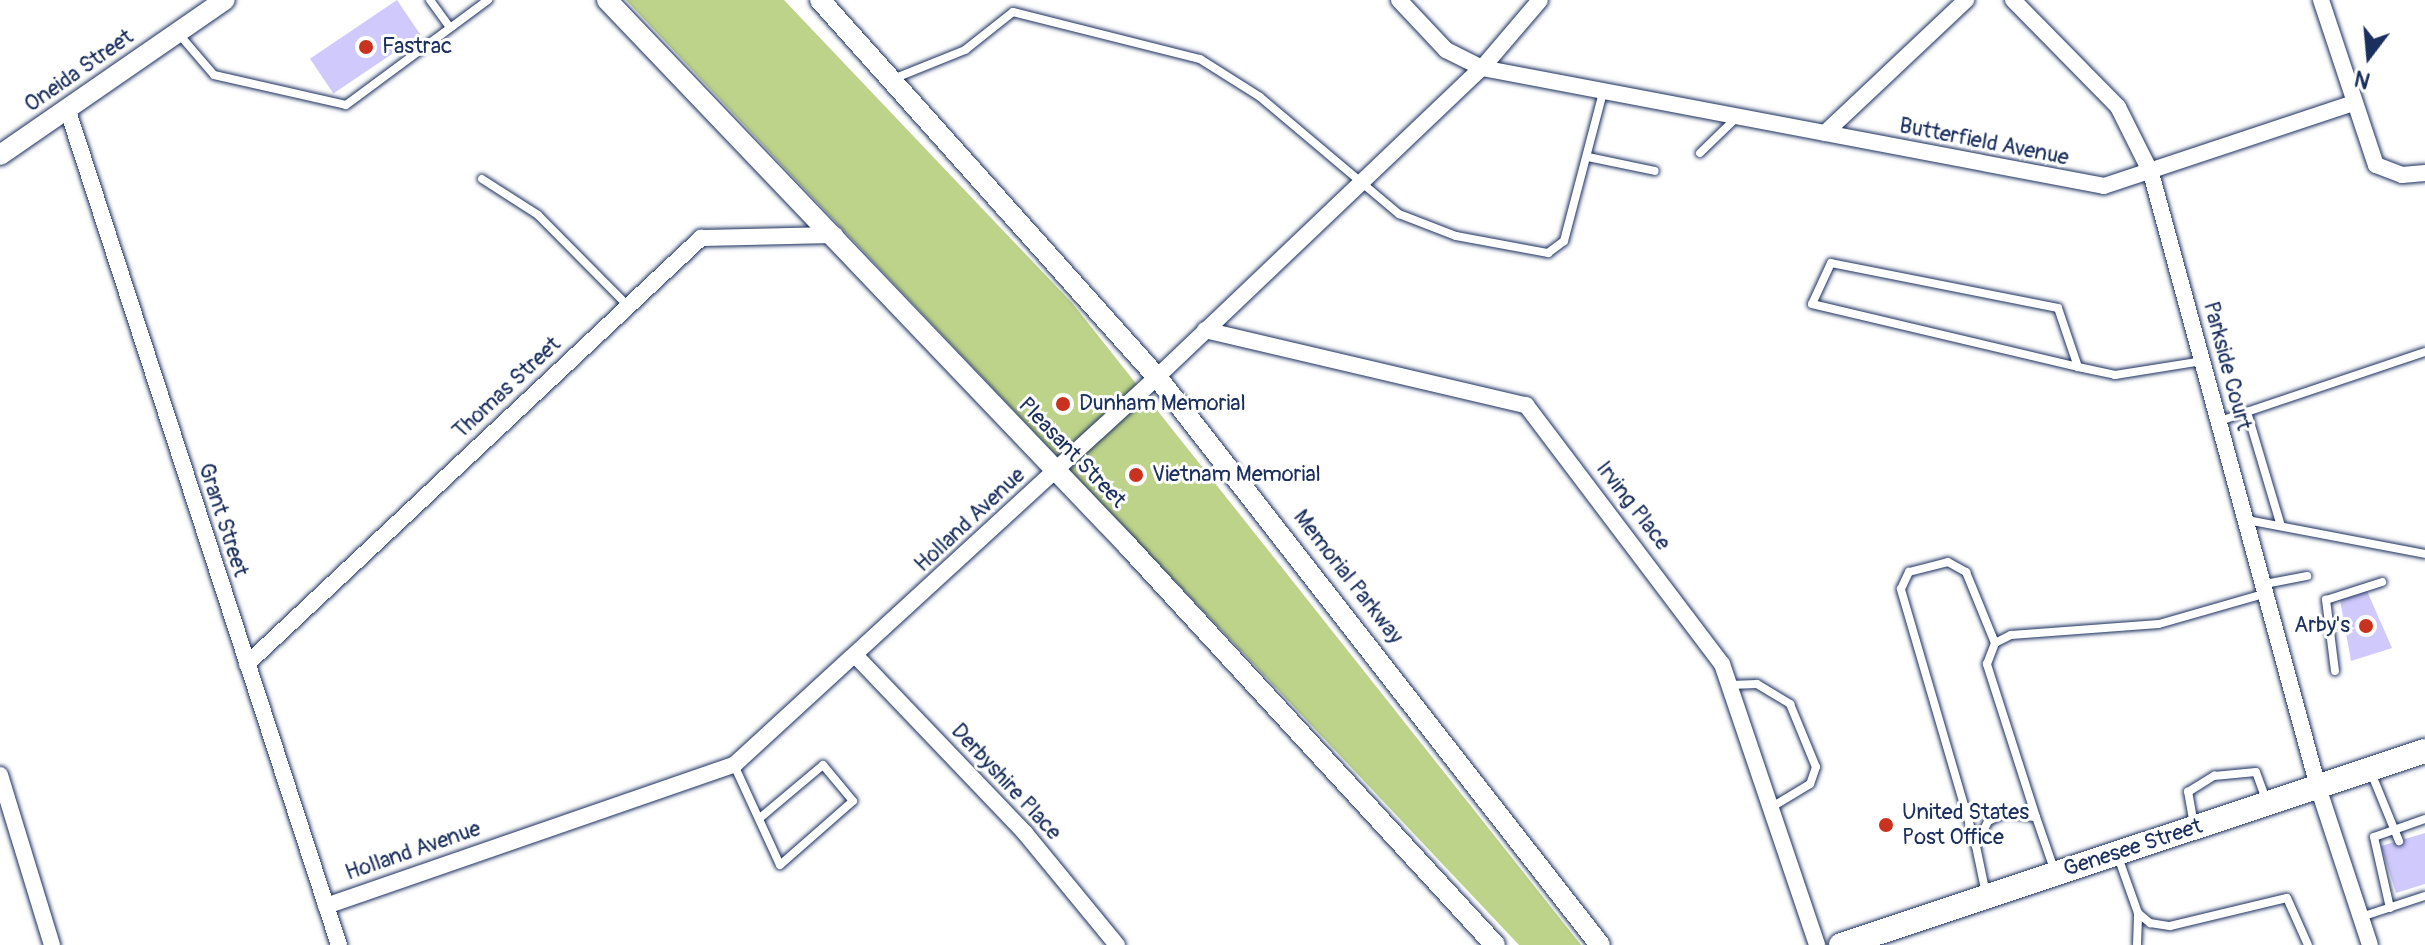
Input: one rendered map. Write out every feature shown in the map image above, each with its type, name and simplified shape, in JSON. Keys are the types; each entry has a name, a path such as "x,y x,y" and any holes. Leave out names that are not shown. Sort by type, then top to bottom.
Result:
{"main road":[{"name":"Genesee Street","path":"1849,944 2425,751"}],"street":[{"name":"Oneida Street","path":"0,155 225,0"},
{"name":"Pleasant Street","path":"607,0 835,235 1495,945"},
{"name":"Memorial Parkway","path":"820,0 1157,377 1600,945"},
{"name":"Butterfield Avenue","path":"1399,0 1446,50 1482,68 2075,183 2104,186 2151,173 2354,103"},
{"name":"Holland Avenue","path":"326,906 734,765 1157,377 1360,180 1482,68 1540,0"},
{"path":"1825,133 1966,0"},
{"name":"Parkside Court","path":"2013,0 2118,107 2151,173 2318,787 2370,945"},
{"path":"2321,0 2376,165 2402,175 2425,173"},
{"name":"Grant Street","path":"67,108 339,945"},
{"name":"Thomas Street","path":"247,664 701,238 835,235"},
{"name":"Irving Place","path":"1205,330 1526,405 1703,632 1730,685 1817,945"},
{"name":"Derbyshire Place","path":"856,656 1025,833 1117,945"},
{"path":"0,775 52,945"}],"lane":[{"path":"430,0 450,28"},
{"path":"178,32 214,75 346,105 488,0"},
{"path":"893,79 965,50 1013,12 1200,59 1414,222 1548,253 1564,241 1603,91"},
{"path":"1700,153 1738,116"},
{"path":"1588,157 1655,171"},
{"path":"482,179 538,215 627,305"},
{"path":"2078,367 2058,308 1831,263 1812,304 1915,329 2078,367 2115,375 2203,361"},
{"path":"2220,421 2425,352"},
{"path":"2247,412 2280,523"},
{"path":"2247,520 2280,523 2425,554"},
{"path":"1987,897 1976,846 1901,589 1909,572 1948,562 1966,572 1995,643"},
{"path":"2056,874 1987,664 1995,643 2011,635 2159,624 2307,576"},
{"path":"2335,671 2326,600 2382,582"},
{"path":"1730,685 1757,684 1790,704 1816,767 1810,784 1772,807"},
{"path":"734,765 761,817 774,858 788,865 853,801 823,765 761,817"},
{"path":"2370,769 2399,841"},
{"path":"2195,828 2188,792 2214,776 2256,772 2268,803"},
{"path":"1976,846 1988,821 2006,813 2036,817"},
{"path":"2390,908 2371,847 2374,837 2424,821"},
{"path":"2117,854 2138,913 2137,945"},
{"path":"2360,917 2422,896 2415,887"},
{"path":"2138,913 2170,926 2287,898 2308,945"}],"green space":[{"path":"626,0 784,0 1073,304 1581,945 1519,945"}],"building":[{"name":"Fastrac","path":"397,0 420,35 333,94 310,59"},
{"name":"Arby's","path":"2367,591 2392,648 2351,661 2340,600"},
{"path":"2425,833 2425,884 2396,893 2381,846"}],"place":[{"name":"Fastrac","path":"366,47"},
{"name":"Dunham Memorial","path":"1063,404"},
{"name":"Vietnam Memorial","path":"1136,475"},
{"name":"Arby's","path":"2366,626"},
{"name":"United States Post Office","path":"1886,825"}]}
